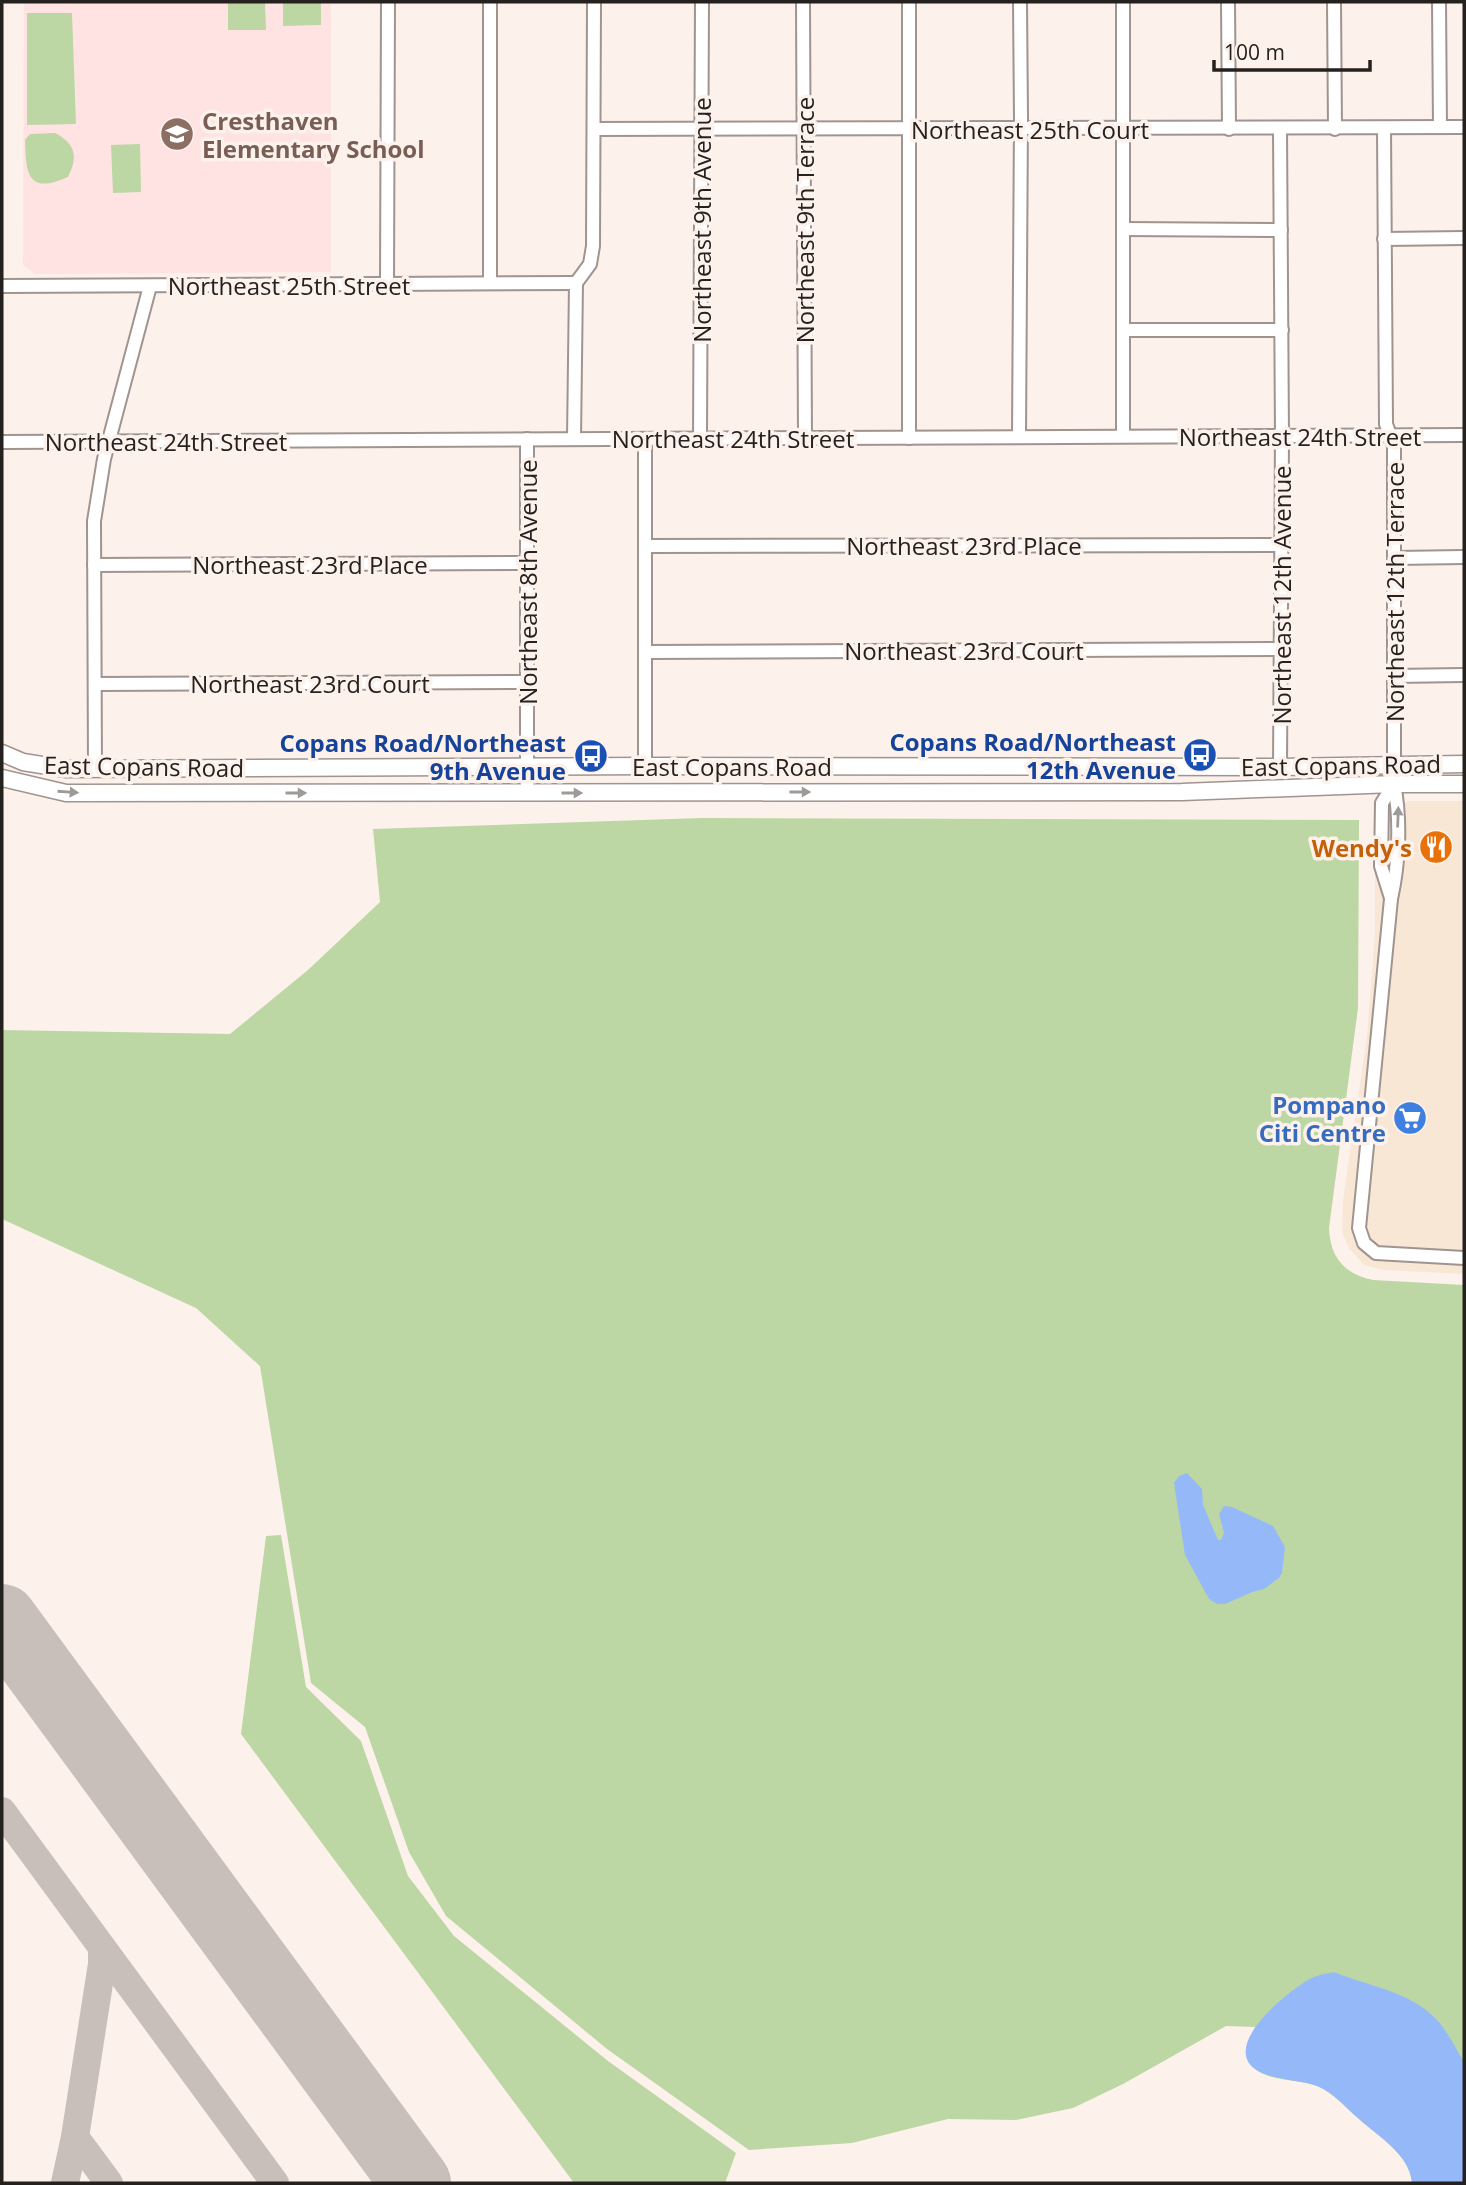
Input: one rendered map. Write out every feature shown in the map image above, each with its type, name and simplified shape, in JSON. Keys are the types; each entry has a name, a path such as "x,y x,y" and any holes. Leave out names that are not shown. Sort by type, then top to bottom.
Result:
{"main road":[{"name":"East Copans Road","path":"2,753 23,762 67,769 1280,767 1464,764"},
{"name":"East Copans Road","path":"2,778 66,793 1182,792 1464,784"}],"street":[{"path":"387,284 388,2"},
{"path":"490,2 490,283"},
{"path":"574,439 576,283 590,264 593,246 594,2"},
{"name":"Northeast 9th Avenue","path":"700,439 702,2"},
{"name":"Northeast 9th Terrace","path":"803,2 805,438"},
{"path":"909,2 909,438"},
{"path":"1019,437 1020,2"},
{"path":"1123,2 1123,436"},
{"path":"1228,2 1229,129"},
{"path":"1334,2 1335,128"},
{"path":"1439,2 1440,127"},
{"name":"Northeast 25th Court","path":"595,129 1464,127"},
{"name":"Northeast 12th Terrace","path":"1384,128 1386,424 1392,435 1395,558 1394,784"},
{"name":"Northeast 12th Avenue","path":"1280,129 1280,767"},
{"path":"1123,229 1281,230"},
{"path":"1384,239 1464,238"},
{"name":"Northeast 25th Street","path":"2,286 576,283"},
{"path":"95,769 94,521 108,441 150,285"},
{"path":"1124,330 1282,330"},
{"name":"Northeast 24th Street","path":"2,442 1464,435"},
{"name":"Northeast 8th Avenue","path":"527,439 527,793"},
{"path":"645,766 646,439"},
{"name":"Northeast 23rd Place","path":"646,546 1282,545"},
{"path":"1395,558 1464,557"},
{"name":"Northeast 23rd Place","path":"94,565 527,563"},
{"name":"Northeast 23rd Court","path":"646,652 1282,649"},
{"path":"1393,676 1464,675"},
{"name":"Northeast 23rd Court","path":"94,684 526,682"},
{"path":"1394,784 1382,803 1381,866 1391,899 1359,1228 1364,1243 1376,1253 1464,1258"}],"shaded area":[{"name":"Cresthaven Elementary School","path":"24,2 331,2 331,272 35,274 23,265"},
{"name":"Pompano Citi Centre","path":"1408,801 1464,801 1464,1274 1384,1270 1364,1265 1349,1248 1342,1232 1343,1200 1367,1036 1375,932 1375,819"}],"green space":[{"path":"228,2 265,2 266,30 228,30"},
{"path":"283,2 321,2 321,25 283,26"},
{"path":"27,13 72,13 76,124 27,125"},
{"path":"55,133 71,146 74,157 71,170 68,177 54,182 37,182 28,171 25,140 30,134"},
{"path":"140,144 141,192 113,193 111,145"},
{"path":"702,818 1359,820 1358,1008 1329,1228 1332,1248 1340,1263 1347,1269 1373,1280 1464,1285 1464,2183 1412,2183 1406,2163 1399,2154 1331,2094 1312,2084 1267,2076 1253,2067 1248,2057 1248,2047 1255,2027 1226,2026 1123,2084 1073,2108 1016,2120 948,2119 852,2143 749,2150 607,2049 446,1916 409,1852 365,1727 311,1683 260,1366 196,1308 2,1219 2,1030 230,1034 308,970 380,902 373,829"},
{"path":"281,1535 306,1687 361,1741 408,1876 454,1936 608,2061 736,2153 725,2183 574,2183 241,1734 266,1536"}],"water":[{"path":"1187,1473 1202,1489 1203,1505 1218,1540 1221,1540 1224,1533 1219,1514 1224,1506 1273,1526 1285,1547 1279,1578 1264,1589 1225,1604 1217,1604 1209,1599 1185,1555 1174,1483 1179,1476"},
{"path":"1334,1972 1415,2003 1437,2020 1450,2038 1464,2063 1464,2183 1412,2183 1410,2173 1400,2155 1334,2097 1317,2086 1262,2073 1255,2069 1247,2058 1246,2046 1252,2033 1274,2006 1308,1980"}],"taxiway":[{"path":"2,1811 275,2183"},
{"path":"65,2183 75,2137 102,1950"},
{"path":"75,2137 109,2183"},
{"path":"403,2183 412,2177"}],"runway":[{"path":"2,1619 416,2183"}],"place":[{"name":"Cresthaven Elementary School","path":"177,134"},
{"name":"Copans Road/Northeast 12th Avenue","path":"1200,755"},
{"name":"Copans Road/Northeast 9th Avenue","path":"591,756"},
{"name":"Wendy's","path":"1436,847"},
{"name":"Pompano Citi Centre","path":"1410,1118"}]}
